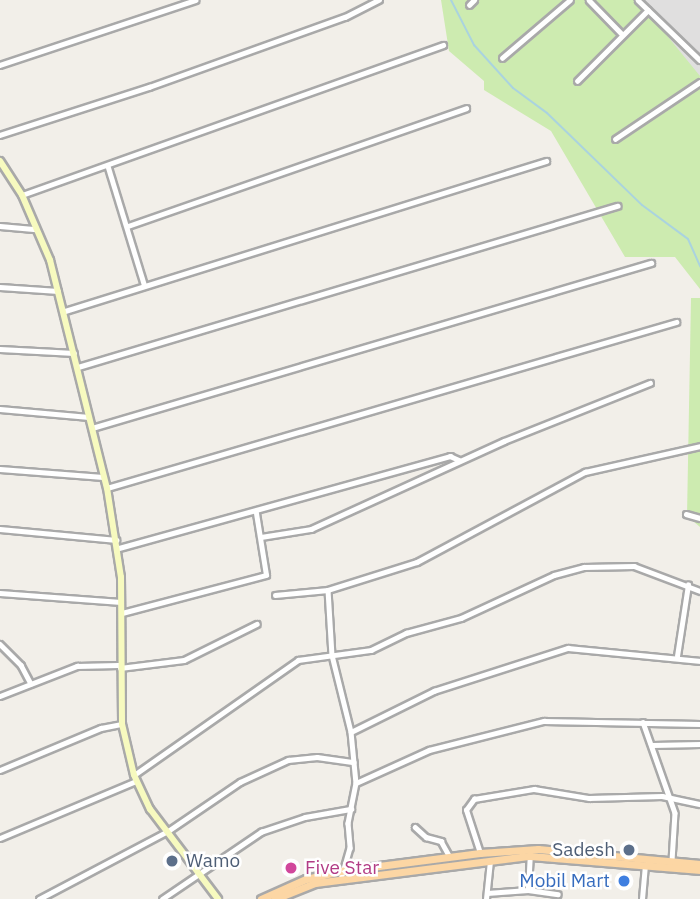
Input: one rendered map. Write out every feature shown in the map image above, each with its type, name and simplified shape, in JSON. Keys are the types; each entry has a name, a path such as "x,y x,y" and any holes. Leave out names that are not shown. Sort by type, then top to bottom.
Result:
{"main road":[{"path":"281,898 341,875 480,853 538,849 700,870"},
{"path":"261,899 306,879 530,856 645,864 700,864"}],"street":[{"path":"0,65 195,0"},
{"path":"0,135 149,87 345,17 379,0"},
{"path":"469,5 474,0"},
{"path":"502,58 570,0"},
{"path":"589,0 622,34"},
{"path":"638,0 700,60"},
{"path":"577,81 648,10"},
{"path":"22,194 108,166 443,45"},
{"path":"615,138 700,82"},
{"path":"128,226 466,108"},
{"path":"0,161 22,194 60,291 107,488 119,548 122,724 135,778 168,831 201,872 218,899"},
{"path":"65,311 144,284 545,161"},
{"path":"108,166 144,284"},
{"path":"78,367 617,206"},
{"path":"0,226 37,229"},
{"path":"92,428 651,263"},
{"path":"0,287 60,291"},
{"path":"107,488 676,321"},
{"path":"0,349 74,353"},
{"path":"261,537 311,529 460,460 650,383"},
{"path":"0,409 89,417"},
{"path":"275,595 328,590 426,559 461,536 590,470 700,446"},
{"path":"119,548 256,513 450,456 460,460"},
{"path":"0,469 103,477"},
{"path":"121,613 266,575 256,513"},
{"path":"687,514 700,518"},
{"path":"0,530 116,540"},
{"path":"0,838 135,778 294,662 371,650 406,633 461,618 505,595 584,567 645,568 700,591"},
{"path":"677,656 688,584"},
{"path":"328,590 332,655 351,732 356,783 351,809 350,848 341,875"},
{"path":"0,593 121,602"},
{"path":"0,696 88,664 119,666 184,660 257,624"},
{"path":"0,644 21,665 31,684"},
{"path":"351,732 434,691 568,648 677,656 700,661"},
{"path":"356,783 429,750 559,719 700,724"},
{"path":"643,722 653,744 676,822 672,862"},
{"path":"0,770 101,728 122,724"},
{"path":"653,744 700,744"},
{"path":"39,899 168,831 240,782 288,760 317,757 354,762"},
{"path":"480,853 466,810 474,799 534,789 589,798 670,799 700,804"},
{"path":"162,899 261,832 296,819 351,809"},
{"path":"415,827 426,837 441,841 451,858"},
{"path":"528,890 530,856"},
{"path":"490,861 485,897 528,890 558,894"},
{"path":"642,899 645,864"}],"shaded area":[{"path":"578,0 700,0 700,140"}],"green space":[{"path":"441,0 638,0 700,76 700,289 675,257 625,257 551,131 484,90 484,81 449,51"},
{"path":"691,298 700,298 700,527 687,516"}],"waterway":[{"path":"451,0 474,45 513,88 547,113 642,205 688,239 700,266"}],"place":[{"name":"Sadesh","path":"629,850"},
{"name":"Wamo","path":"172,861"},
{"name":"Five Star","path":"291,868"},
{"name":"Mobil Mart","path":"624,881"}]}
